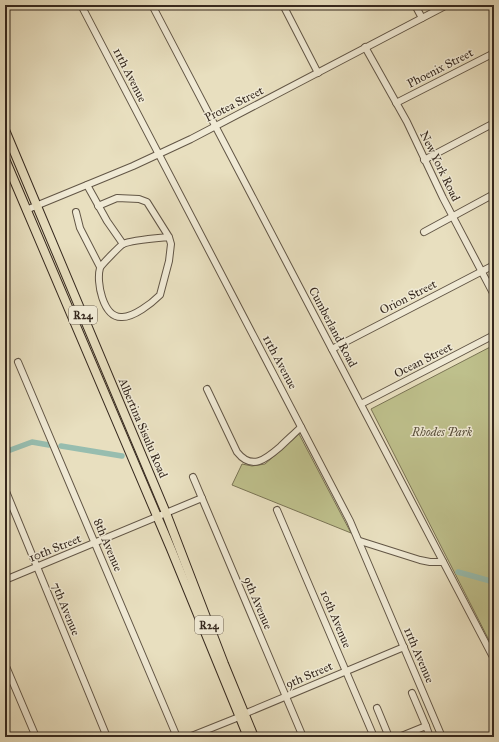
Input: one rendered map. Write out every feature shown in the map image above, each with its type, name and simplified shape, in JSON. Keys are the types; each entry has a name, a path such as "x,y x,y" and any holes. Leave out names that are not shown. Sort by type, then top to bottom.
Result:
{"main road":[{"name":"Albertina Sisulu Road","path":"5,130 166,513 242,715 248,737"},
{"name":"Albertina Sisulu Road","path":"5,159 242,715 254,737"}],"street":[{"name":"11th Avenue","path":"82,5 360,541 442,737"},
{"name":"Cumberland Road","path":"152,5 494,659"},
{"path":"283,5 318,72"},
{"path":"415,5 422,18"},
{"name":"Protea Street","path":"26,210 158,154 215,126 447,5"},
{"name":"New York Road","path":"365,48 396,103 452,216 494,295"},
{"name":"Phoenix Street","path":"396,103 494,53"},
{"path":"424,160 494,123"},
{"path":"87,185 98,206 123,244"},
{"path":"424,232 494,194"},
{"path":"76,212 80,228 100,267 99,290 105,304 114,316 121,318 131,316 160,295 169,261 171,244 169,237 149,204 145,201 117,198 98,206"},
{"path":"100,267 123,244 169,237"},
{"name":"Orion Street","path":"332,349 494,265"},
{"name":"Ocean Street","path":"361,404 494,335"},
{"name":"8th Avenue","path":"18,362 177,737"},
{"path":"207,389 238,452 245,460 258,462 266,458 301,427"},
{"name":"9th Avenue","path":"193,477 303,737"},
{"name":"7th Avenue","path":"5,489 107,737"},
{"name":"10th Street","path":"5,580 202,498"},
{"name":"10th Avenue","path":"277,510 374,737"},
{"path":"360,541 420,560 443,562"},
{"name":"9th Street","path":"189,737 404,647"},
{"path":"5,664 36,737"},
{"path":"412,693 430,737"},
{"path":"377,708 389,737"},
{"path":"399,737 426,726"}],"green space":[{"name":"Rhodes Park","path":"494,345 494,650 371,409"},
{"path":"299,434 351,533 232,485 242,464 252,466 265,464"}],"waterway":[{"path":"5,452 32,442 49,445"},
{"path":"61,446 122,456"},
{"path":"458,572 494,582"}]}
